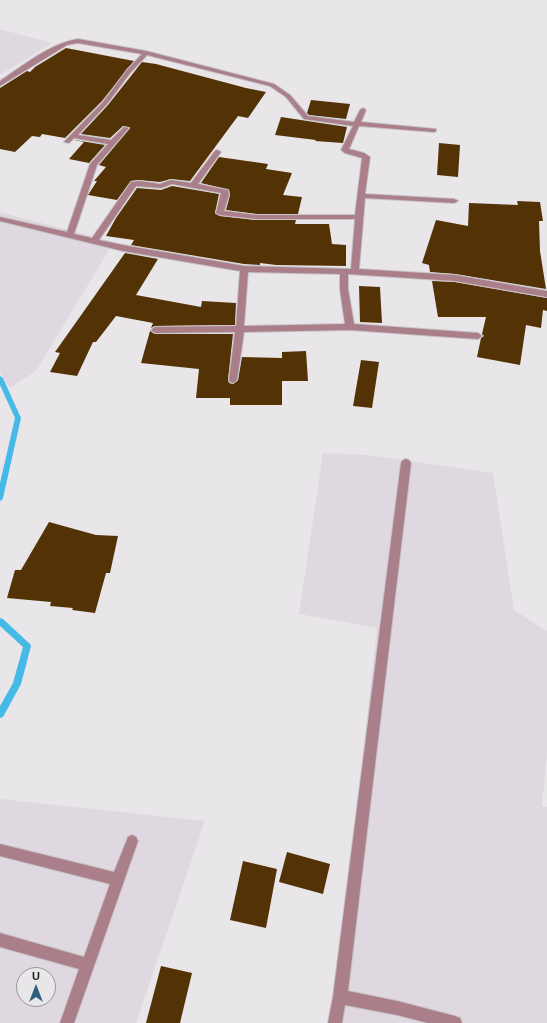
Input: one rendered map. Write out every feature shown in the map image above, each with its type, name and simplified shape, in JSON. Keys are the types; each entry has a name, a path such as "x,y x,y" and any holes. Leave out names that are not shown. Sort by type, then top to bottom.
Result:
{"street":[{"path":"0,84 47,53 72,42 146,53 272,85 288,96 306,118 356,124 434,130"},
{"path":"67,142 105,103 129,71 146,53"},
{"path":"355,272 359,217 366,158 363,154 348,152 345,150 363,110"},
{"path":"70,235 94,164 126,128"},
{"path":"72,136 114,143"},
{"path":"193,186 217,152"},
{"path":"94,241 134,184 139,183 161,186 171,182 225,192 220,213 256,217 359,217"},
{"path":"362,196 454,201"},
{"path":"0,219 123,248 244,269 344,271 455,278 547,294"},
{"path":"233,380 240,328 244,269"},
{"path":"344,271 344,289 350,327"},
{"path":"155,330 350,327 478,336"},
{"path":"336,1023 406,463"},
{"path":"67,1023 117,879 132,841"},
{"path":"0,850 117,879"},
{"path":"0,940 88,965"},
{"path":"340,997 397,1008 456,1023"}],"shaded area":[{"path":"0,29 52,43 0,75"},
{"path":"0,212 114,242 36,371 10,388 0,373"},
{"path":"323,453 367,455 493,473 514,610 547,631 547,753 542,806 547,807 547,1023 328,1023 354,837 377,628 299,614"},
{"path":"0,799 205,821 136,1023 0,1023"}],"building":[{"path":"66,48 134,61 102,101 65,138 42,134 40,137 32,136 15,152 0,149 0,88 27,71 30,72 35,67"},
{"path":"142,62 156,64 266,92 248,118 238,116 190,181 171,179 160,182 139,180 131,181 117,200 88,195 97,181 94,181 106,167 99,165 130,128 123,126 110,138 81,134 108,105"},
{"path":"311,100 350,104 346,119 309,115 307,113"},
{"path":"281,117 347,127 343,143 315,141 316,140 275,135"},
{"path":"74,140 105,145 89,163 69,159 84,142"},
{"path":"439,143 460,145 458,177 437,175"},
{"path":"219,157 268,164 266,169 292,173 283,195 302,197 298,214 256,214 226,210 230,195 229,190 201,183"},
{"path":"172,186 219,194 215,213 220,216 256,220 296,220 295,224 329,224 332,244 346,245 346,266 276,265 260,263 260,265 244,264 131,245 134,240 106,236 116,218 137,188 161,190"},
{"path":"517,201 540,202 543,221 539,221 540,251 546,289 455,274 430,272 429,265 422,263 436,220 468,226 469,203 518,205"},
{"path":"125,253 158,259 136,295 201,307 202,301 236,303 235,325 155,326 151,328 153,323 116,316 96,342 93,342 77,376 50,372 60,353 55,352"},
{"path":"432,281 455,282 547,298 547,311 543,310 541,328 526,325 520,365 477,357 481,338 484,336 482,334 486,317 438,317"},
{"path":"359,286 380,287 382,323 360,322"},
{"path":"150,331 155,334 233,334 228,380 229,383 233,384 238,380 242,357 282,358 282,352 306,351 308,381 282,381 282,405 230,405 230,398 196,398 199,369 141,363"},
{"path":"361,360 379,362 372,408 353,406"},
{"path":"49,522 96,535 118,536 110,573 106,573 95,613 72,610 73,608 50,606 51,602 7,598 15,570 21,570"},
{"path":"287,852 330,864 323,894 279,882"},
{"path":"243,861 277,869 266,928 230,920"},
{"path":"161,966 192,973 180,1023 146,1023"}],"waterway":[{"path":"0,378 18,418 0,498"},
{"path":"0,621 27,646 17,684 0,714"}]}
